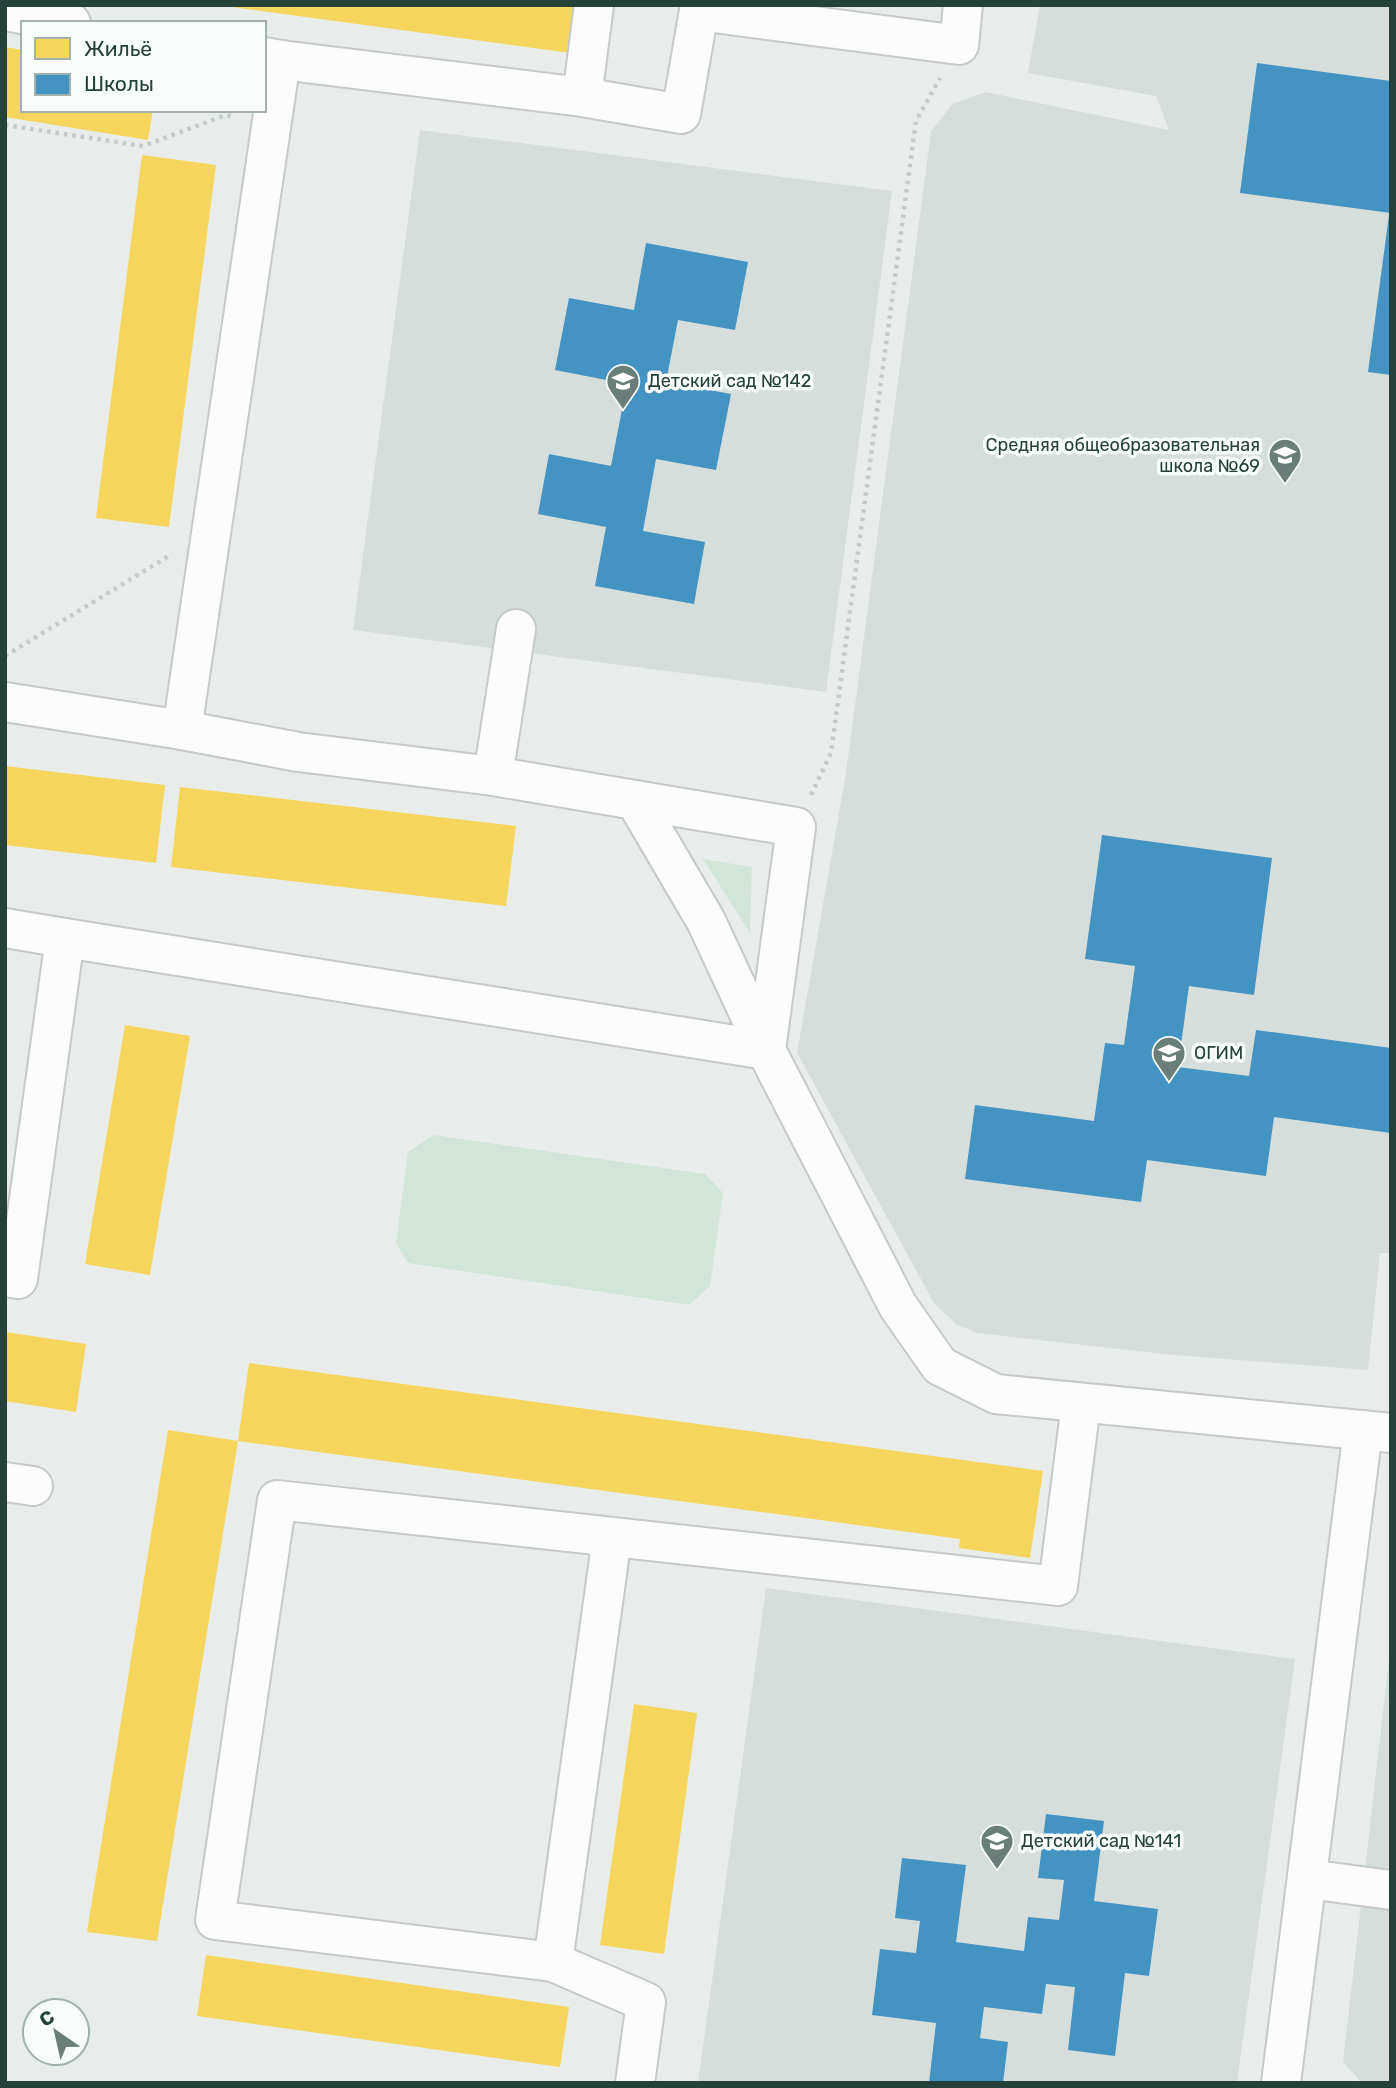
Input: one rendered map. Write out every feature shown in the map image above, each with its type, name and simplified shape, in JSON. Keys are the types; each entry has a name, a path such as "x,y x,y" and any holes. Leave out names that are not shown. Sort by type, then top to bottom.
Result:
{"street":[{"path":"582,97 594,5"},
{"path":"182,730 271,125 272,59 582,97 681,114 699,8 959,46 963,5"},
{"path":"5,11 61,21"},
{"path":"493,776 516,629"},
{"path":"5,702 182,730 298,752 493,776 796,827 766,1051"},
{"path":"635,800 706,922 766,1051 898,1306 940,1366 996,1394 1377,1432 1308,1879 1282,2083"},
{"path":"5,928 766,1051"},
{"path":"5,1277 18,1279 65,937"},
{"path":"635,2083 646,2002 553,1962 215,1920 277,1500 1058,1586 1081,1404"},
{"path":"553,1962 612,1538"},
{"path":"1308,1879 1391,1890"}],"path":[{"path":"796,827 831,753 916,121 959,46"},
{"path":"5,125 144,146 226,116 271,125"},
{"path":"5,656 179,550 208,550"}],"shaded area":[{"path":"1040,5 1391,5 1391,1253 1380,1253 1368,1370 1173,1355 977,1333 956,1324 934,1303 797,1053 846,773 931,132 952,104 986,92 1169,130 1156,96 1028,73"},
{"name":"Детский сад №142","path":"420,130 892,191 826,692 353,630"},
{"name":"Детский сад №141","path":"766,1588 1295,1659 1237,2083 698,2083"},
{"path":"1391,1642 1391,2083 1362,2083 1343,2062"}],"green space":[{"path":"703,859 752,867 750,933"},
{"path":"433,1135 705,1174 723,1193 710,1286 689,1305 408,1263 396,1243 408,1152"}],"building: Жильё":[{"path":"232,5 577,5 570,53"},
{"path":"5,47 21,50 21,112 153,112 148,140 5,117"},
{"path":"142,155 216,165 169,527 96,518"},
{"path":"5,766 165,785 156,863 5,845"},
{"path":"180,787 516,826 506,906 171,867"},
{"path":"125,1025 190,1036 150,1275 85,1264"},
{"path":"5,1332 86,1344 76,1412 5,1401"},
{"path":"249,1363 1043,1471 1030,1558 959,1548 960,1539 238,1441"},
{"path":"168,1430 238,1441 157,1941 87,1932"},
{"path":"634,1704 697,1713 664,1954 600,1945"},
{"path":"206,1955 569,2007 560,2067 197,2016"}],"building: Школы":[{"path":"1257,63 1391,81 1391,213 1240,193"},
{"path":"1391,215 1391,375 1368,372"},
{"path":"646,243 748,262 735,330 678,320 666,382 731,394 716,470 656,459 643,531 705,542 694,604 595,586 606,527 538,514 549,454 611,466 627,384 555,370 569,298 634,310"},
{"path":"1102,835 1272,858 1254,995 1189,986 1178,1067 1249,1076 1256,1030 1391,1048 1391,1133 1274,1117 1266,1176 1147,1160 1141,1202 965,1179 975,1105 1094,1121 1105,1043 1124,1045 1135,966 1085,959"},
{"path":"1046,1814 1104,1821 1094,1901 1158,1909 1149,1976 1125,1973 1115,2056 1068,2050 1075,1987 1046,1984 1042,2014 984,2007 980,2038 1008,2042 1003,2083 929,2083 936,2023 872,2015 880,1949 916,1953 920,1921 895,1918 902,1858 966,1865 956,1942 1024,1951 1028,1917 1059,1920 1064,1880 1038,1878"}],"place":[{"name":"Детский сад №142","path":"623,411"},
{"name":"Средняя общеобразовательная школа №69","path":"1285,485"},
{"name":"ОГИМ","path":"1169,1083"},
{"name":"Детский сад №141","path":"997,1871"}]}
